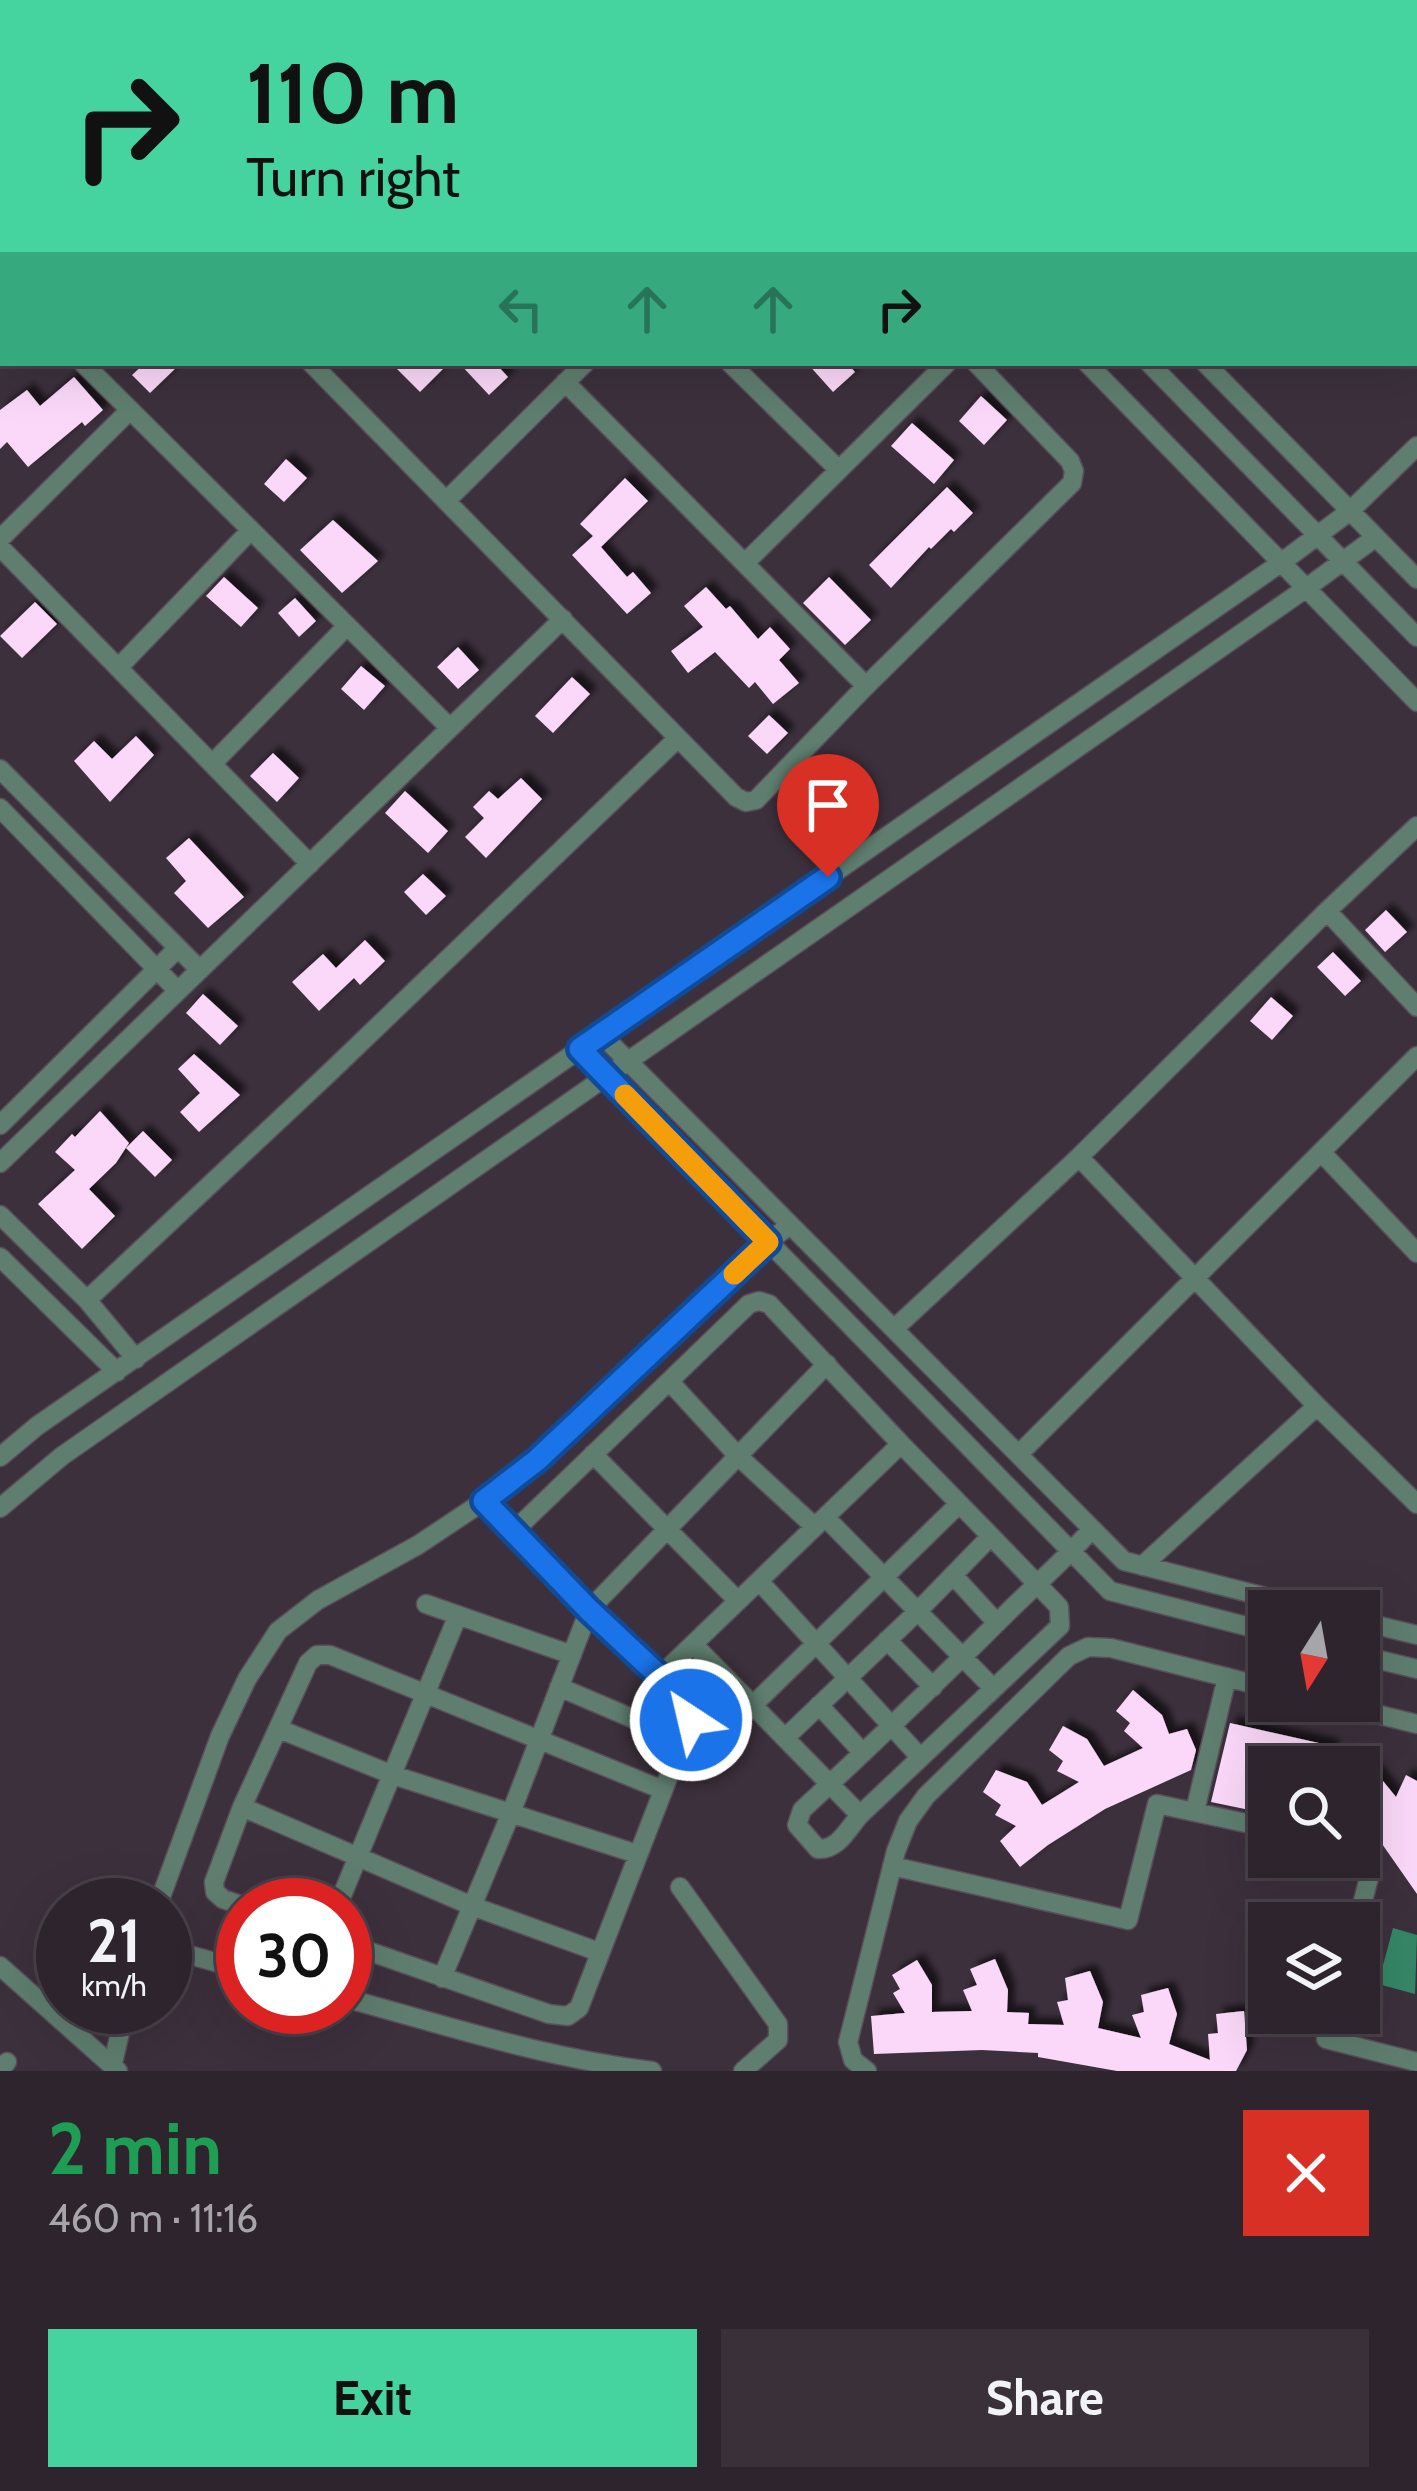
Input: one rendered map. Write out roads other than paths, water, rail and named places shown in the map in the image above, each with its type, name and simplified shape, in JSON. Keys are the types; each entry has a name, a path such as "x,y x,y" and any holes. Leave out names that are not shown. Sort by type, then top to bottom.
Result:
{"street":[{"path":"86,366 450,728"},
{"path":"446,500 581,366"},
{"path":"733,366 838,470"},
{"path":"745,563 944,366"},
{"path":"324,367 446,500 746,802 756,800 1072,483 1070,461 979,366"},
{"path":"1090,366 1417,702"},
{"path":"1152,366 1417,637"},
{"path":"1208,366 1417,579"},
{"path":"565,382 866,686"},
{"path":"130,410 0,543 310,864"},
{"path":"0,1457 37,1426 1282,562 1351,511 1417,446"},
{"path":"118,668 251,530"},
{"path":"0,1508 62,1456 1376,537"},
{"path":"0,1163 563,619"},
{"path":"212,764 347,626"},
{"path":"87,1300 678,738"},
{"path":"0,769 200,970"},
{"path":"0,808 178,991"},
{"path":"894,1329 1079,1157 1417,826"},
{"path":"1327,911 1417,1007"},
{"path":"0,1125 178,948"},
{"path":"601,1034 1124,1561 1248,1593"},
{"path":"580,1049 1110,1591 1248,1627"},
{"path":"1019,1454 1417,1056"},
{"path":"1322,1154 1417,1253"},
{"path":"1079,1157 1417,1504"},
{"path":"0,1215 87,1300 136,1359"},
{"path":"168,1878 220,1736 247,1679 278,1631 318,1600 418,1545 537,1460 790,1225"},
{"path":"0,1257 117,1372"},
{"path":"514,1531 748,1304 759,1300 769,1304 901,1444 1037,1584 1059,1607 1060,1626 828,1849 818,1849 800,1832 798,1817 830,1784 933,1687 1037,1584 1071,1553 1092,1529"},
{"path":"442,1978 512,1813 589,1610 827,1364"},
{"path":"670,1382 738,1456 884,1577 993,1688"},
{"path":"1142,1566 1317,1406"},
{"path":"660,1676 901,1444"},
{"path":"593,1454 738,1601"},
{"path":"372,1953 549,2014 568,2016 579,2008 692,1710 484,1501"},
{"path":"753,1706 959,1504"},
{"path":"785,1738 991,1537"},
{"path":"952,1575 997,1623"},
{"path":"759,1581 920,1757"},
{"path":"426,1604 572,1655"},
{"path":"349,1878 458,1615"},
{"path":"1380,1626 1417,1635"},
{"path":"887,1640 933,1687"},
{"path":"693,1644 860,1815"},
{"path":"867,2071 853,2060 848,2042 892,1866 908,1821 926,1796 1070,1656 1088,1647 1111,1648 1248,1682"},
{"path":"216,1894 214,1882 242,1807 308,1663 317,1655 330,1655 663,1790"},
{"path":"1380,1660 1417,1669"},
{"path":"1196,1811 1227,1677"},
{"path":"560,1687 683,1740"},
{"path":"819,1706 863,1753"},
{"path":"1380,1715 1417,1724"},
{"path":"279,1730 393,1774 638,1854"},
{"path":"892,1866 1128,1920 1157,1804 1248,1823"},
{"path":"242,1807 472,1906 599,1952"},
{"path":"680,1887 778,2024 778,2040 743,2071"},
{"path":"0,1966 115,2069"},
{"path":"372,2006 501,2044 652,2071"},
{"path":"115,2069 121,2034"},
{"path":"1327,2034 1326,2039 1417,2062"}]}
